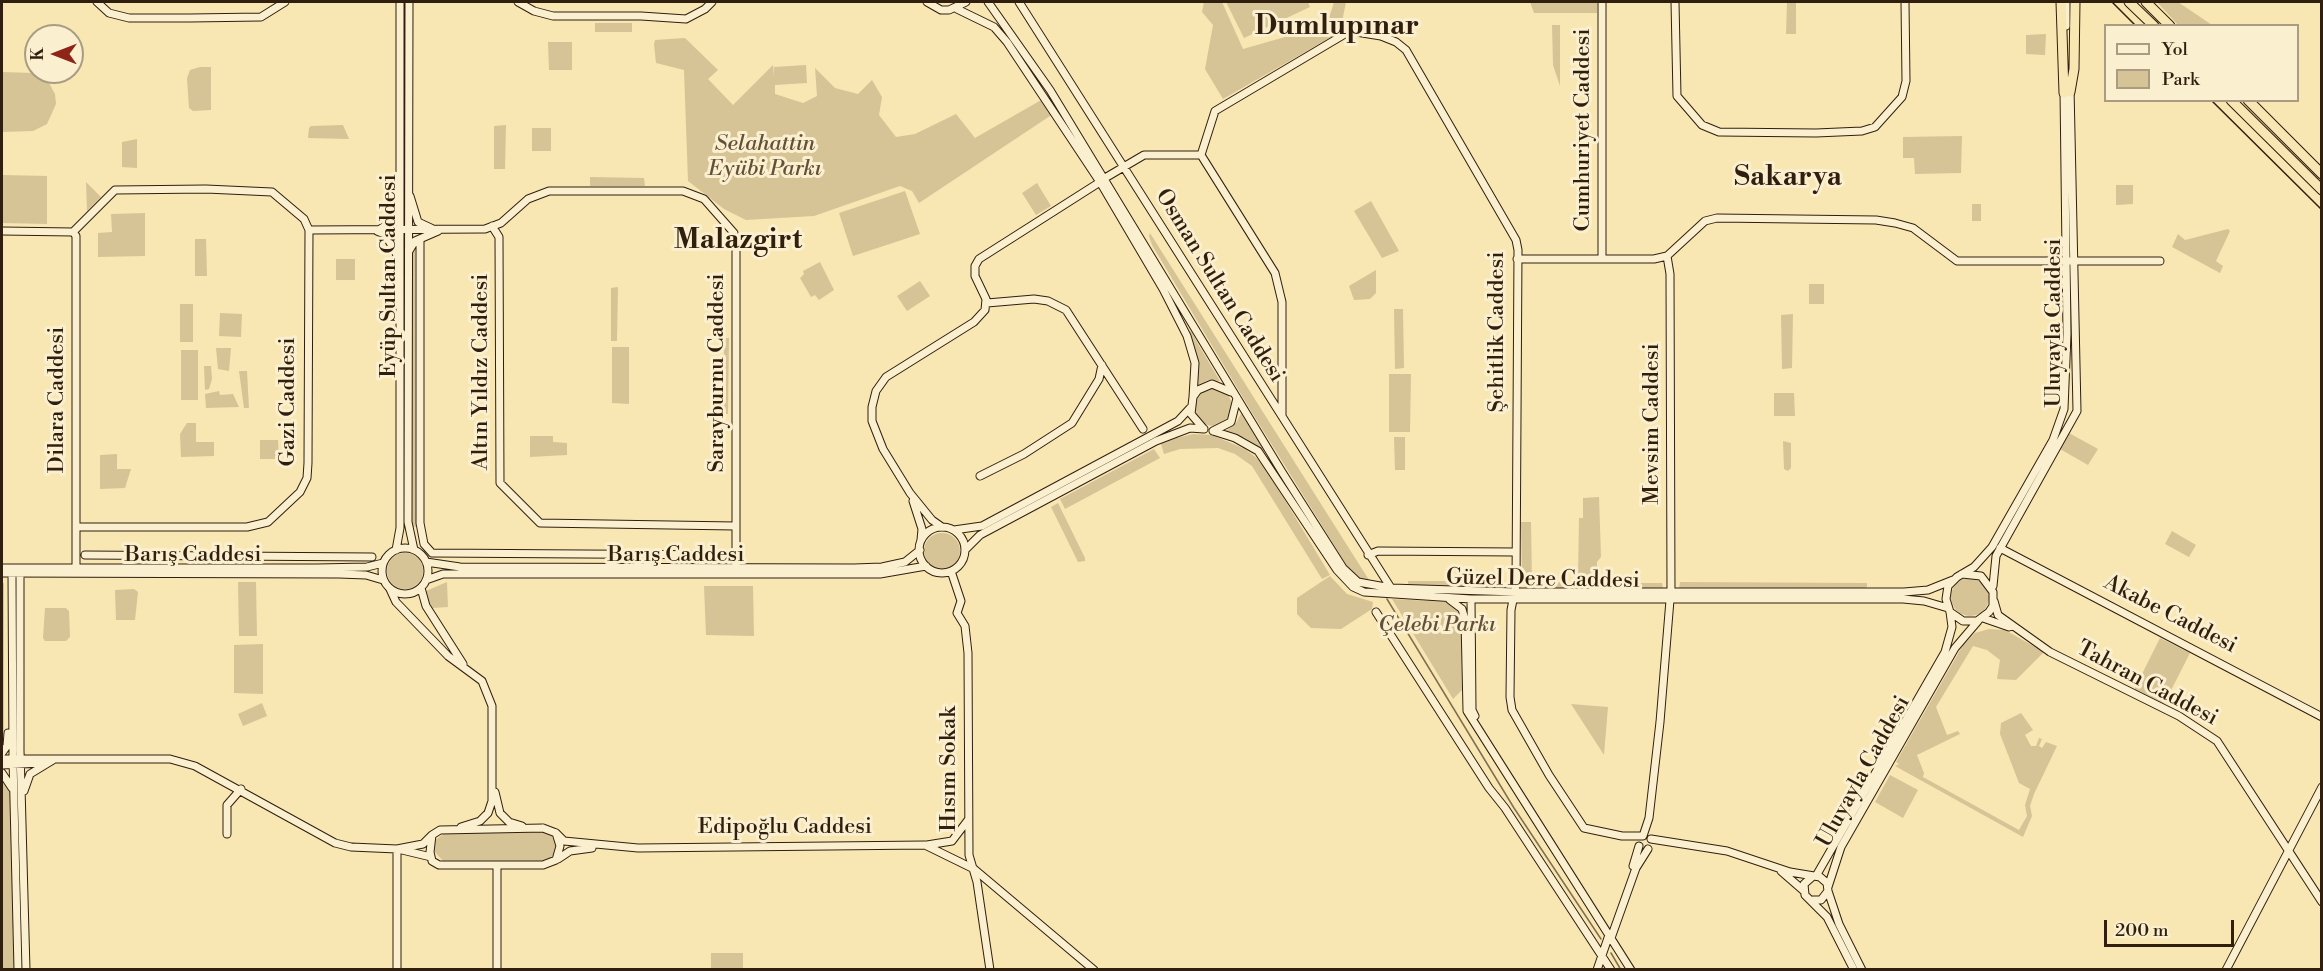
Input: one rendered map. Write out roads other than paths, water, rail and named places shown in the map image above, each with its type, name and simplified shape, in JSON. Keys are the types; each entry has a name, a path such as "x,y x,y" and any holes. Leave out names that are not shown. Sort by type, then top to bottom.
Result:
{"highway":[{"path":"2061,2 2061,78 2067,92"},
{"path":"2067,92 2074,69 2073,2"},
{"path":"2129,2 2152,24"},
{"path":"2148,2 2168,24"},
{"path":"2232,102 2322,190"},
{"path":"2250,102 2322,174"}],"street":[{"path":"97,2 109,13 129,18 261,17 285,2"},
{"name":"Eyüp Sultan Caddesi","path":"396,550 400,528 400,2"},
{"name":"Eyüp Sultan Caddesi","path":"409,2 408,522 414,550"},
{"path":"518,2 534,11 553,16 641,16 686,20 712,2"},
{"path":"927,2 941,10 957,9 994,27 1007,42 1103,180"},
{"path":"957,9 966,2"},
{"path":"954,530 982,526 1178,421 1190,408 1193,397 1195,363 1186,336 1163,289 1050,90 988,2"},
{"name":"Osman Sultan Caddesi","path":"1019,2 1391,588"},
{"name":"Cumhuriyet Caddesi","path":"1602,2 1602,259"},
{"path":"1675,2 1677,96 1702,124 1719,132 1816,133 1862,131 1875,128 1902,97 1906,81 1905,2"},
{"path":"2066,2 2068,69"},
{"path":"2068,69 2073,2"},
{"name":"Şehitlik Caddesi","path":"1201,155 1215,111 1350,31 1381,36 1396,42 1406,50 1516,240 1515,552 1510,697 1515,719 1584,828 1644,840 1726,851 1776,868 1814,876"},
{"name":"Uluyayla Caddesi","path":"1994,596 1993,568 2000,548 2077,411 2070,262 2068,69"},
{"path":"910,494 921,529 920,550 926,566 938,572 951,571 962,562 965,550 962,538 954,530 932,520 910,494 874,431 872,407 876,391 886,377 974,322 985,310 987,303 975,276 975,266 979,259 1144,155 1201,155 1275,273 1282,302 1282,418"},
{"name":"Güzel Dere Caddesi","path":"1103,180 1343,568 1358,582 1391,588 1514,592 1903,599 1924,601 1949,610"},
{"name":"Gazi Caddesi","path":"73,232 115,190 272,192 304,219 309,230 308,463 307,478 300,492 267,522 247,527 76,527"},
{"name":"Sarayburnu Caddesi","path":"492,226 501,223 517,206 538,193 559,190 683,191 704,199 734,233 737,258 736,568"},
{"path":"408,191 418,222 440,230"},
{"path":"377,231 393,222 399,208"},
{"path":"1517,259 1667,256 1705,221 1717,218 1895,223 1913,228 1958,261 2160,261"},
{"path":"309,230 399,232 485,229 492,226"},
{"name":"Altın Yıldız Caddesi","path":"492,226 499,237 500,483 540,523 735,526"},
{"path":"408,253 420,239 440,230"},
{"path":"2,231 73,232"},
{"path":"377,231 385,234 394,247 399,263"},
{"name":"Dilara Caddesi","path":"73,232 76,236 76,568"},
{"name":"Barış Caddesi","path":"420,239 420,523 424,544 432,553 736,555"},
{"name":"Mevsim Caddesi","path":"1644,840 1649,818 1670,596 1670,293 1667,256"},
{"name":"Uluyayla Caddesi","path":"1962,574 1979,562 1992,547 2053,440 2062,419 2066,395 2070,262"},
{"path":"987,303 1034,299 1063,307 1143,429"},
{"path":"980,476 1024,454 1072,423 1099,379 1102,365"},
{"path":"965,550 980,535 1156,441 1190,428 1220,430 1231,422 1235,396 1220,386 1212,384 1198,390 1193,397"},
{"path":"1190,408 1194,421 1204,429"},
{"name":"Güzel Dere Caddesi","path":"1213,431 1235,438 1258,451 1336,570 1353,587 1377,594 1471,599 1514,592"},
{"path":"921,541 930,530 942,526"},
{"name":"Akabe Caddesi","path":"2000,548 2322,717"},
{"path":"390,590 409,594 421,588 426,580 426,562 414,550 396,550 383,563 383,580 396,602 448,656 482,681 492,706 494,783 500,813 504,818 518,826 551,829 564,841 604,846"},
{"name":"Barış Caddesi","path":"426,562 460,567 882,567 905,562 920,550"},
{"path":"1368,555 1378,551 1515,552"},
{"name":"Barış Caddesi","path":"85,555 372,557"},
{"name":"Barış Caddesi","path":"2,568 317,568 367,567 383,563"},
{"name":"Barış Caddesi","path":"426,580 443,574 880,574 926,566"},
{"name":"Hısım Sokak","path":"951,571 961,601 957,612 965,626 968,653 969,855 974,869 990,969"},
{"name":"Barış Caddesi","path":"2,573 339,574 366,575 383,580"},
{"path":"16,573 13,719 17,762"},
{"path":"16,573 17,762 26,969"},
{"path":"1962,574 1981,576 1994,596 1993,606 1982,619 1963,621 1949,610 1946,592 1953,580 1962,574"},
{"name":"Güzel Dere Caddesi","path":"1670,596 1904,592 1928,590 1953,580"},
{"path":"421,588 426,606 464,666"},
{"name":"Tahran Caddesi","path":"1994,596 1998,615 2050,652 2179,716 2217,741 2322,902"},
{"path":"1445,598 1455,602 1462,609 1465,620 1465,703 1467,711 1631,969"},
{"path":"1471,599 1472,710 1485,738"},
{"name":"Uluyayla Caddesi","path":"1814,876 1945,652 1952,627 1949,610"},
{"path":"1376,612 1488,788 1501,802 1611,969"},
{"name":"Uluyayla Caddesi","path":"1828,889 1842,847 1940,674 1955,648 1982,619"},
{"name":"Tahran Caddesi","path":"1982,619 2021,631"},
{"path":"2,753 8,744 13,719"},
{"path":"2,759 17,762"},
{"path":"2,765 53,760 170,759 195,766 242,789 335,843 351,847 397,849 431,857 439,866 543,865 570,851 604,846"},
{"path":"18,969 18,801 30,774 53,760"},
{"path":"2,773 10,783 18,801"},
{"path":"455,830 480,821 488,813 494,783"},
{"path":"2226,969 2322,788"},
{"path":"227,834 227,805 242,789"},
{"path":"925,845 952,841 968,820"},
{"path":"397,849 423,844 440,830 536,828"},
{"path":"556,833 560,846 556,860"},
{"path":"431,857 432,835"},
{"path":"1610,935 1644,840"},
{"path":"1644,840 1648,848"},
{"path":"1597,969 1636,868 1648,848 1676,843"},
{"name":"Edipoğlu Caddesi","path":"604,846 925,845 974,869 1094,969"},
{"path":"397,849 397,969"},
{"path":"497,865 497,969"},
{"path":"1776,868 1804,891 1827,917 1854,969"},
{"path":"1804,891 1804,884 1814,876 1824,879 1839,924 1862,969"},
{"path":"1813,900 1824,898 1828,889"}],"waterway":[{"path":"1387,599 1514,808 1601,939"},
{"path":"1611,953 1621,970"}],"tram line":[{"path":"2112,2 2134,24"},
{"path":"2213,102 2322,210"}],"district":[{"name":"Dumlupınar","path":"1337,27"},
{"name":"Sakarya","path":"1788,178"},
{"name":"Malazgirt","path":"738,241"}],"park label":[{"name":"Selahattin Eyübi Parkı","path":"765,158"},
{"name":"Çelebi Parkı","path":"1437,626"}]}
